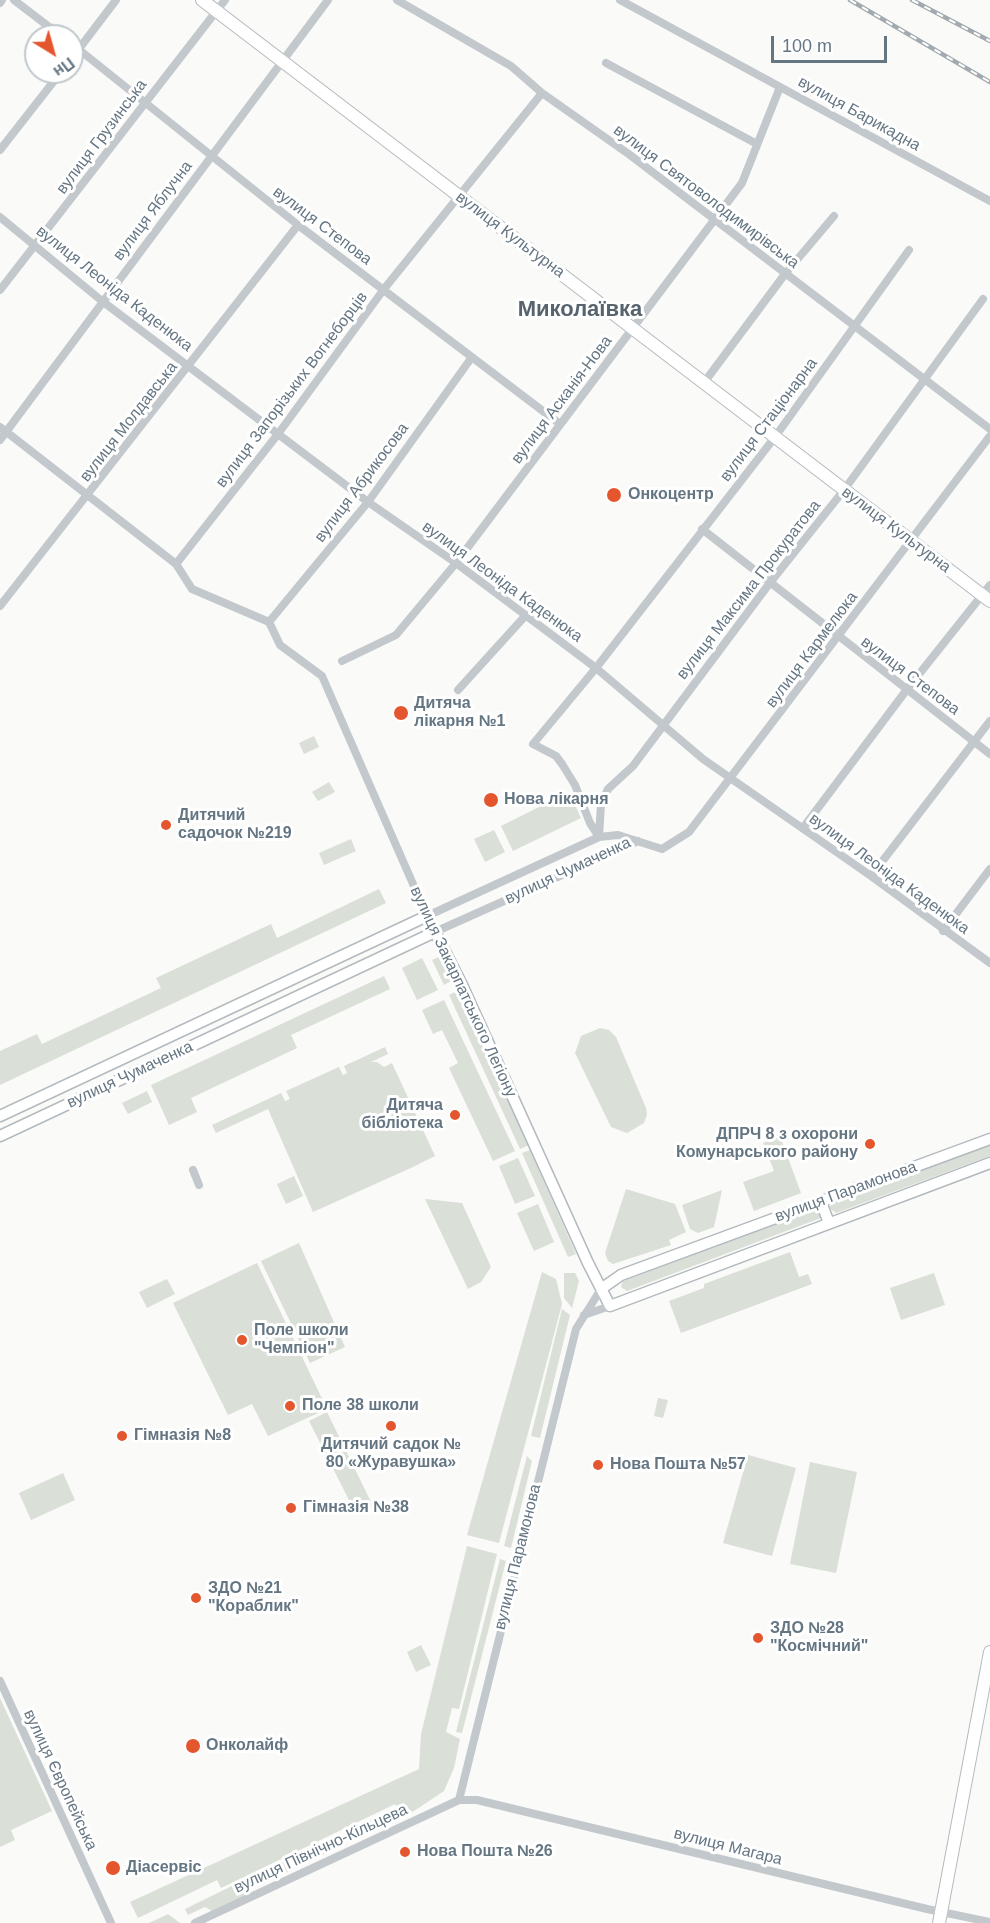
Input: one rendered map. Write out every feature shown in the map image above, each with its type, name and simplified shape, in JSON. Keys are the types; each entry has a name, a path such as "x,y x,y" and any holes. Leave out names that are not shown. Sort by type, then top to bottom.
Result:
{"main road":[{"name":"вулиця Культурна","path":"202,0 986,598"},
{"path":"940,1918 990,1652"}],"street":[{"path":"14,0 45,24"},
{"path":"84,37 116,0"},
{"name":"вулиця Грузинська","path":"0,290 225,0"},
{"name":"вулиця Яблучна","path":"0,440 3,429 328,0"},
{"name":"вулиця Святоволодимирівська","path":"397,0 501,60 542,93 630,154 990,429"},
{"name":"вулиця Барикадна","path":"620,0 990,201"},
{"name":"вулиця Степова","path":"84,54 298,225 560,424"},
{"path":"606,63 757,144"},
{"path":"0,150 52,84"},
{"name":"вулиця Асканія-Нова","path":"342,661 396,635 456,563 742,183 780,87"},
{"name":"вулиця Запорізьких Вогнеборців","path":"176,564 278,434 384,290 542,93"},
{"path":"703,384 785,274 834,216"},
{"name":"вулиця Леоніда Каденюка","path":"0,217 102,301 368,502 456,563 596,668 663,723 684,744 990,963"},
{"name":"вулиця Молдавська","path":"0,606 298,225"},
{"name":"вулиця Стаціонарна","path":"599,837 590,823 575,785 562,764 556,756 533,744 596,668 775,437 909,250"},
{"name":"вулиця Максима Прокуратова","path":"599,837 604,795 633,766 769,584 844,490 983,299"},
{"name":"вулиця Абрикосова","path":"269,622 368,502 472,357"},
{"path":"3,429 176,564 192,589 269,622"},
{"name":"вулиця Кармелюка","path":"638,841 662,849 689,832 990,436"},
{"name":"вулиця Степова","path":"702,529 838,638 908,688 990,754"},
{"path":"803,828 908,688 986,598 990,585"},
{"path":"458,690 526,615"},
{"name":"вулиця Закарпатського Легіону","path":"269,622 280,645 322,676 427,916 437,931 610,1306"},
{"path":"871,876 973,741 990,722"},
{"name":"вулиця Чумаченка","path":"0,1116 599,837 618,835 638,841"},
{"name":"вулиця Чумаченка","path":"0,1136 437,931 638,841"},
{"path":"943,931 990,869"},
{"name":"вулиця Парамонова","path":"459,1800 542,1458 576,1329 582,1316 601,1289 621,1275 990,1139"},
{"name":"вулиця Парамонова","path":"582,1316 990,1162"},
{"path":"193,1170 199,1185"},
{"path":"821,1202 829,1223"},
{"name":"вулиця Європейська","path":"0,1681 111,1923"},
{"path":"980,1705 990,1691"},
{"name":"вулиця Магара","path":"459,1800 477,1800 940,1918 990,1922"},
{"name":"вулиця Північно-Кільцева","path":"195,1923 459,1800"}],"shaded area":[{"path":"314,736 319,747 304,754 299,743"},
{"path":"329,782 335,792 318,801 312,792"},
{"path":"569,792 581,818 513,851 501,826"},
{"path":"494,830 505,852 485,862 474,839"},
{"path":"351,839 356,851 324,865 319,853"},
{"path":"379,889 386,903 0,1085 0,1051 37,1034 42,1044 161,988 156,978 271,924 277,938"},
{"path":"439,957 451,981 444,985 432,960"},
{"path":"422,958 438,990 417,1000 402,968"},
{"path":"384,976 390,989 291,1035 297,1048 191,1098 197,1112 169,1125 151,1085"},
{"path":"457,991 529,1145 520,1149 449,995"},
{"path":"444,1000 515,1151 493,1161 449,1068 458,1063 442,1030 433,1034 422,1010"},
{"path":"600,1028 609,1030 616,1037 646,1108 644,1123 627,1133 611,1127 575,1053 581,1036"},
{"path":"385,1047 388,1054 371,1062 377,1062 384,1067 392,1063 435,1156 413,1167 313,1212 268,1109 216,1133 212,1125 281,1093 285,1101 290,1099 286,1091 339,1067 343,1075 347,1073 344,1066"},
{"path":"147,1091 152,1102 128,1114 122,1103"},
{"path":"780,1136 801,1193 754,1211 743,1182 774,1171 763,1143"},
{"path":"990,1143 990,1156 836,1213 829,1208 833,1201"},
{"path":"530,1150 576,1254 568,1257 522,1153"},
{"path":"518,1158 535,1196 515,1204 499,1166"},
{"path":"294,1176 303,1196 286,1204 277,1184"},
{"path":"626,1189 675,1204 686,1232 669,1240 671,1245 613,1264 608,1261 605,1253"},
{"path":"722,1190 714,1227 698,1233 690,1229 682,1205"},
{"path":"425,1199 462,1203 491,1267 481,1282 468,1289"},
{"path":"538,1204 554,1242 534,1251 517,1213"},
{"path":"818,1208 821,1218 627,1291 621,1287 623,1281"},
{"path":"299,1243 345,1347 310,1363 261,1261"},
{"path":"790,1252 799,1277 808,1274 812,1284 681,1333 669,1301 704,1288 704,1284"},
{"name":"Поле школи \"Чемпіон\"","path":"257,1263 327,1409 268,1436 252,1404 228,1415 173,1303"},
{"path":"542,1272 556,1279 562,1304 499,1543 467,1535"},
{"path":"564,1273 575,1273 579,1281 572,1308 564,1298"},
{"path":"934,1273 945,1305 901,1320 890,1288"},
{"path":"167,1279 175,1294 147,1308 139,1292"},
{"path":"562,1309 570,1315 540,1438 531,1436"},
{"path":"658,1398 668,1400 663,1418 654,1416"},
{"path":"327,1412 374,1508 352,1506 309,1421"},
{"path":"748,1455 796,1468 772,1556 723,1543"},
{"path":"527,1456 532,1461 511,1548 504,1546"},
{"path":"810,1462 857,1472 836,1573 790,1564"},
{"path":"63,1473 75,1500 31,1520 19,1493"},
{"path":"467,1546 497,1554 459,1709 452,1708 446,1732 460,1739 454,1768 444,1791 414,1811 403,1815 395,1804 221,1888 217,1880 138,1918 130,1902 419,1769 421,1734"},
{"path":"500,1559 506,1561 462,1733 456,1732"},
{"path":"421,1645 431,1665 416,1672 407,1652"},
{"path":"0,1698 52,1811 11,1830 15,1840 0,1847"},
{"path":"374,1819 378,1827 353,1840 348,1831"},
{"path":"341,1834 345,1844 258,1886 253,1877"},
{"path":"242,1881 248,1894 212,1911 205,1907 188,1915 185,1909"},
{"path":"168,1914 180,1923 149,1923"}],"railway":[{"path":"850,0 990,82"},
{"path":"912,0 990,41"}],"place":[{"name":"Онкоцентр","path":"614,495"},
{"name":"Дитяча лікарня №1","path":"401,713"},
{"name":"Нова лікарня","path":"491,800"},
{"name":"Дитячий садочок №219","path":"166,825"},
{"name":"Дитяча бібліотека","path":"455,1115"},
{"name":"ДПРЧ 8 з охорони Комунарського району","path":"870,1144"},
{"name":"Поле школи \"Чемпіон\"","path":"242,1340"},
{"name":"Поле 38 школи","path":"290,1406"},
{"name":"Дитячий садок № 80 «Журавушка»","path":"391,1426"},
{"name":"Гімназія №8","path":"122,1436"},
{"name":"Нова Пошта №57","path":"598,1465"},
{"name":"Гімназія №38","path":"291,1508"},
{"name":"ЗДО №21 \"Кораблик\"","path":"196,1598"},
{"name":"ЗДО №28 \"Космічний\"","path":"758,1638"},
{"name":"Онколайф","path":"193,1746"},
{"name":"Нова Пошта №26","path":"405,1852"},
{"name":"Діасервіс","path":"113,1868"}],"district":[{"name":"Миколаївка","path":"580,310"}]}
